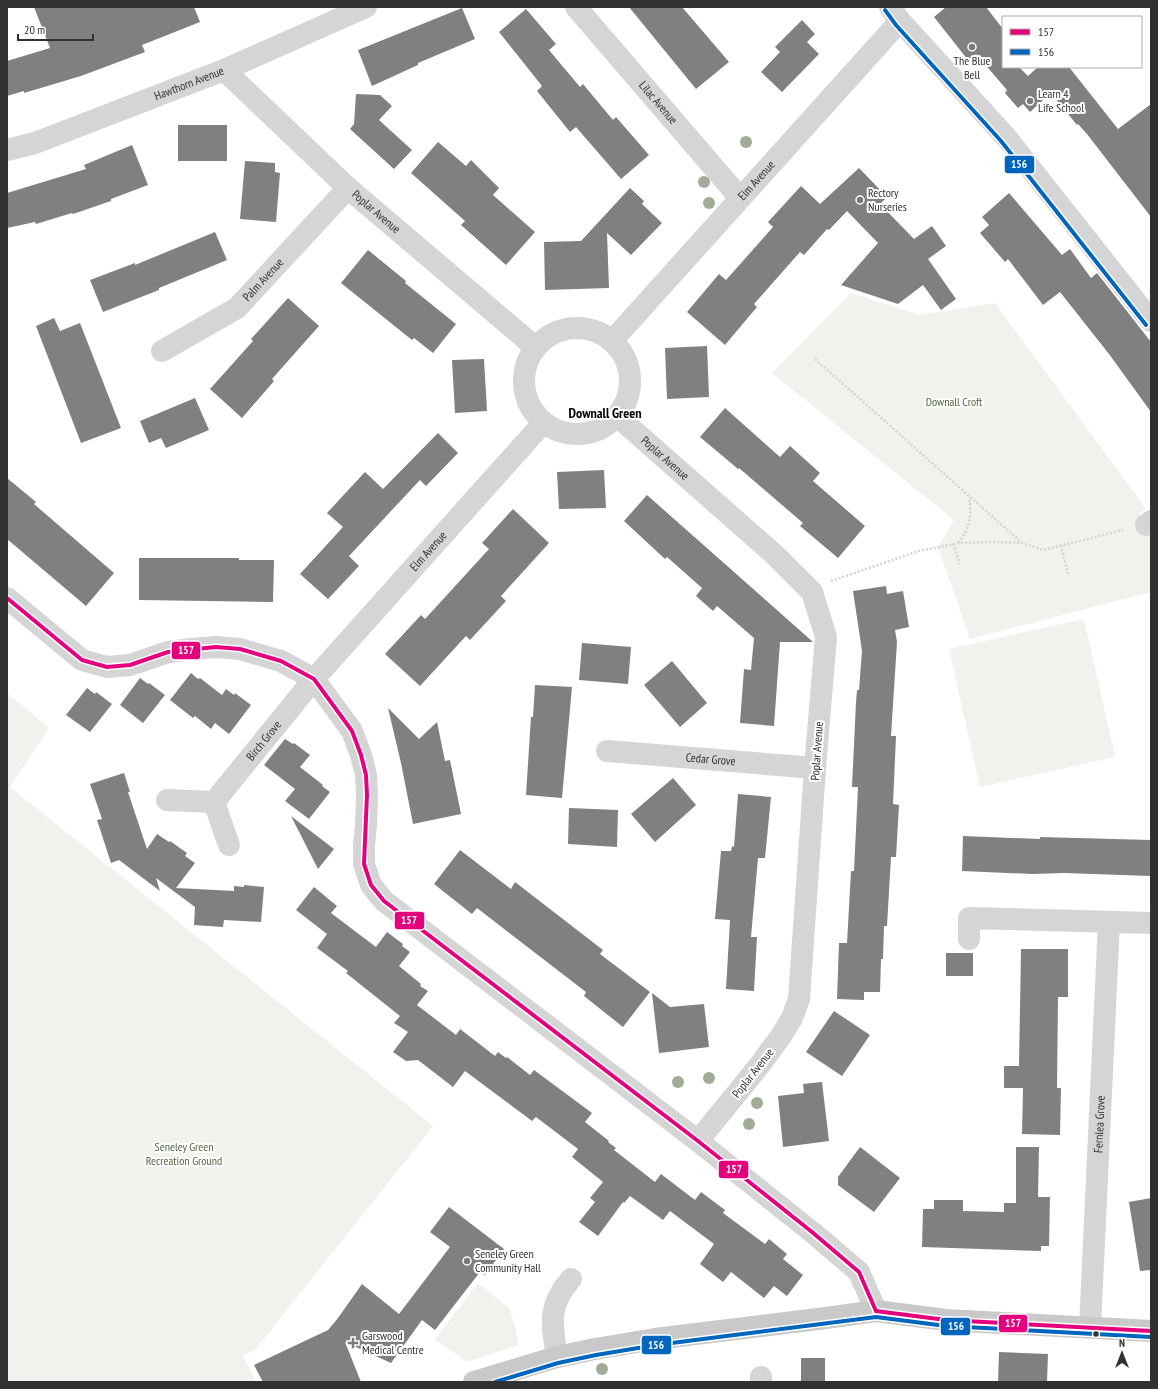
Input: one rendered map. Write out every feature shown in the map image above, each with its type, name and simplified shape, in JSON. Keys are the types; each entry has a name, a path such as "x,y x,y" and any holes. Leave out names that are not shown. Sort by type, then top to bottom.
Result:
{"main road":[{"path":"474,1382 557,1357 655,1339 876,1311 946,1320 1151,1331"}],"street":[{"name":"Hawthorn Avenue","path":"7,150 35,143 224,70 366,7"},
{"name":"Lilac Avenue","path":"576,7 740,198"},
{"name":"Elm Avenue","path":"612,341 740,198 895,14"},
{"path":"895,14 952,86 1006,138 1151,321"},
{"name":"Poplar Avenue","path":"224,70 348,188 535,347"},
{"name":"Palm Avenue","path":"162,351 237,308 348,188"},
{"path":"581,328 597,332 612,341 622,354 629,369 630,385 626,402 618,416 605,427 590,433 574,435 558,431 544,423 532,411 524,395 523,379 526,362 535,347 548,336 564,329 581,328"},
{"name":"Poplar Avenue","path":"618,416 775,556 812,592 826,637 815,768 799,999 792,1018 781,1036 698,1142"},
{"name":"Elm Avenue","path":"314,679 544,423"},
{"path":"7,598 82,660 107,667 130,665 168,652 216,647 240,649 281,661 314,679 352,731 361,755 366,775 367,795 364,864 372,885 384,901 698,1142 812,1232 859,1272 876,1311"},
{"name":"Birch Grove","path":"214,802 314,679"},
{"name":"Cedar Grove","path":"606,751 815,768"},
{"path":"167,800 214,802 229,845"},
{"path":"969,939 969,918 1151,924"},
{"name":"Fernlea Grove","path":"1090,1327 1109,922"},
{"path":"557,1357 552,1327 553,1312 557,1299 563,1288 571,1279"}],"path":[{"path":"815,359 1022,543"},
{"path":"959,543 968,527 970,519 971,510 968,496"},
{"path":"812,592 825,583 877,565 919,551 953,544 993,542 1022,543 1044,550 1148,523"},
{"path":"953,544 960,564"},
{"path":"1061,545 1068,575"}],"green space":[{"name":"Downall Croft","path":"851,293 919,315 995,303 1146,509 1139,514 1151,529 1151,592 970,639 938,547 954,520 772,373"},
{"path":"1084,619 1115,757 980,787 949,649"},
{"name":"Seneley Green Recreation Ground","path":"7,693 49,728 10,787 433,1126 256,1349 243,1356 256,1382 7,1382"},
{"path":"478,1283 509,1308 519,1345 467,1362 435,1339"}],"building":[{"path":"34,7 194,7 200,22 142,45 145,52 81,76 24,93 24,91 7,96 7,61 50,48"},
{"path":"629,7 682,7 729,62 696,89"},
{"path":"946,7 986,7 1002,28 1002,68 1020,68 1028,76 1037,68 1070,68 1118,129 1151,104 1151,217 1087,134 1078,124 1077,125 1051,93 1030,112 1023,104 1018,108 1005,93 1007,90 976,54 968,60 934,17"},
{"path":"462,8 475,39 418,63 418,65 372,86 358,50"},
{"path":"526,9 556,44 549,50 580,87 583,84 613,120 616,117 649,155 621,179 576,127 570,132 537,91 542,86 499,32"},
{"path":"802,20 815,34 807,42 819,54 782,92 761,72 780,52 775,47"},
{"path":"356,94 380,95 392,106 379,120 412,150 394,169 350,129 354,124"},
{"path":"178,125 227,125 227,161 178,161"},
{"path":"438,142 466,166 471,160 499,188 493,195 535,232 506,265 461,225 465,221 411,173"},
{"path":"132,145 148,185 111,199 111,201 73,214 72,213 36,224 35,222 7,228 7,193 86,169 84,165"},
{"path":"245,161 275,163 275,172 280,173 276,222 240,219"},
{"path":"859,168 887,197 880,204 914,239 932,226 946,246 928,259 956,299 941,310 923,285 898,304 841,285 878,243 847,211 829,230 827,229 804,255 800,252 754,304 757,307 725,345 687,312 719,274 726,280 773,227 768,222 801,186 820,204"},
{"path":"630,188 644,201 642,204 662,223 631,255 607,233 609,288 545,290 544,242 581,241"},
{"path":"1009,193 1062,255 1070,249 1091,278 1097,273 1151,342 1151,412 1109,354 1060,292 1043,305 1008,259 1005,262 980,233 989,225 982,217"},
{"path":"215,232 227,260 159,288 159,290 103,312 90,280 135,263 135,265"},
{"path":"368,250 406,281 405,283 456,324 433,353 414,338 412,340 341,283"},
{"path":"288,298 319,326 272,379 274,381 242,418 210,389 253,341 251,339"},
{"path":"54,318 60,331 80,323 121,428 81,443 36,326"},
{"path":"707,346 709,397 667,399 665,348"},
{"path":"484,359 487,411 455,413 452,360"},
{"path":"195,398 209,430 166,448 161,438 149,443 140,421"},
{"path":"725,408 780,457 790,446 820,473 813,481 865,526 838,558 800,526 803,523 700,437"},
{"path":"438,433 458,453 426,486 420,480 349,556 359,566 328,599 300,574 343,527 327,513 365,472 383,489"},
{"path":"604,470 606,508 559,509 557,472"},
{"path":"7,478 36,502 34,504 114,573 86,606 7,539"},
{"path":"647,495 813,642 780,642 774,726 740,723 744,669 751,670 754,638 717,606 713,611 696,596 702,588 667,557 665,559 624,521"},
{"path":"513,509 549,543 501,596 506,601 470,640 466,636 420,686 385,654 421,615 425,619 489,549 482,543"},
{"path":"139,558 239,558 239,560 274,560 273,602 139,600"},
{"path":"886,586 887,594 903,591 909,627 895,630 897,642 891,736 896,736 893,804 899,805 896,857 891,857 887,926 884,926 883,959 881,959 880,992 864,992 864,1000 837,999 839,943 847,943 851,871 854,871 858,787 852,787 856,702 857,690 859,690 862,651 853,591"},
{"path":"582,643 631,647 628,684 579,680"},
{"path":"672,661 707,703 680,727 644,685"},
{"path":"191,673 222,695 226,689 234,695 235,693 251,705 229,734 215,723 211,729 195,716 193,718 170,700"},
{"path":"140,678 165,695 143,723 120,705"},
{"path":"535,685 572,687 562,798 526,795 531,717 533,717"},
{"path":"87,688 95,694 96,692 112,704 90,732 66,715"},
{"path":"388,708 419,739 437,722 445,761 450,760 461,814 413,824"},
{"path":"285,739 293,744 294,743 310,755 300,767 330,792 309,819 285,801 295,789 264,765"},
{"path":"124,773 130,792 128,792 147,849 157,834 187,853 185,856 195,863 176,888 234,891 234,886 244,887 244,885 264,887 261,922 224,920 223,927 194,925 195,907 156,878 160,891 119,860 111,863 97,820 102,819 90,784"},
{"path":"673,778 696,805 655,842 631,814"},
{"path":"738,794 771,797 765,858 758,858 751,937 757,937 754,991 726,989 730,920 715,919 721,851 731,851 732,846 734,847"},
{"path":"569,808 618,810 617,847 568,844"},
{"path":"291,816 334,849 318,869"},
{"path":"963,836 1040,839 1040,837 1151,840 1151,876 962,871"},
{"path":"460,850 511,889 515,882 603,950 600,954 650,992 623,1027 584,996 586,992 477,908 472,914 434,884"},
{"path":"314,887 337,906 331,913 376,947 387,932 403,944 402,946 410,952 399,966 421,984 420,986 428,991 417,1005 456,1035 460,1029 495,1056 498,1052 530,1075 534,1070 592,1113 585,1122 609,1141 608,1142 616,1148 614,1150 655,1182 661,1174 695,1200 701,1192 725,1210 723,1213 765,1244 769,1239 787,1254 783,1259 803,1275 787,1296 774,1286 764,1298 731,1272 723,1282 700,1264 714,1244 670,1211 663,1220 630,1196 624,1203 623,1202 598,1236 579,1222 595,1202 590,1198 603,1182 572,1157 578,1149 536,1117 532,1121 465,1071 453,1087 418,1060 406,1061 393,1052 408,1032 394,1023 400,1016 346,973 348,971 317,948 327,934 296,910"},
{"path":"1021,949 1068,949 1068,997 1058,997 1057,1088 1061,1088 1060,1135 1022,1134 1023,1088 1004,1088 1004,1066 1019,1066"},
{"path":"946,953 973,953 973,976 946,976"},
{"path":"652,993 670,1007 704,1004 709,1047 659,1053"},
{"path":"834,1011 870,1035 842,1076 806,1052"},
{"path":"822,1082 829,1141 783,1147 778,1096 804,1093 803,1084"},
{"path":"860,1147 900,1178 874,1212 838,1185 838,1177"},
{"path":"1016,1147 1039,1147 1038,1197 1050,1197 1049,1246 1041,1246 1041,1251 922,1247 923,1209 934,1209 934,1200 963,1200 963,1211 1004,1212 1004,1203 1016,1203"},
{"path":"1151,1198 1151,1270 1140,1271 1129,1202"},
{"path":"449,1207 504,1249 485,1275 480,1272 435,1330 422,1320 391,1363 345,1342 361,1382 263,1382 254,1365 328,1330 362,1284 399,1314 450,1247 430,1232"},
{"path":"999,1352 1048,1354 1047,1382 998,1382"},
{"path":"801,1358 825,1358 825,1381 801,1381"}],"transit line":[{"name":"156","path":"885,10 896,25 1001,141 1146,325"},
{"name":"157","path":"7,598 82,660 107,667 130,665 168,652 216,647 240,649 281,661 314,679 352,731 361,755 366,775 367,795 364,864 371,885 384,901 698,1141 812,1232 859,1272 876,1311"},
{"name":"157","path":"876,1311 946,1320 1151,1331"},
{"name":"156","path":"495,1382 558,1363 596,1355 656,1345 876,1317 946,1326 1151,1337"}],"place":[{"name":"The Blue Bell","path":"972,47"},
{"name":"Learn 4 Life School","path":"1030,101"},
{"name":"Rectory Nurseries","path":"860,200"},
{"name":"Seneley Green Community Hall","path":"467,1261"},
{"name":"Garswood Medical Centre","path":"353,1343"}],"district":[{"name":"Downall Green","path":"605,413"}]}
